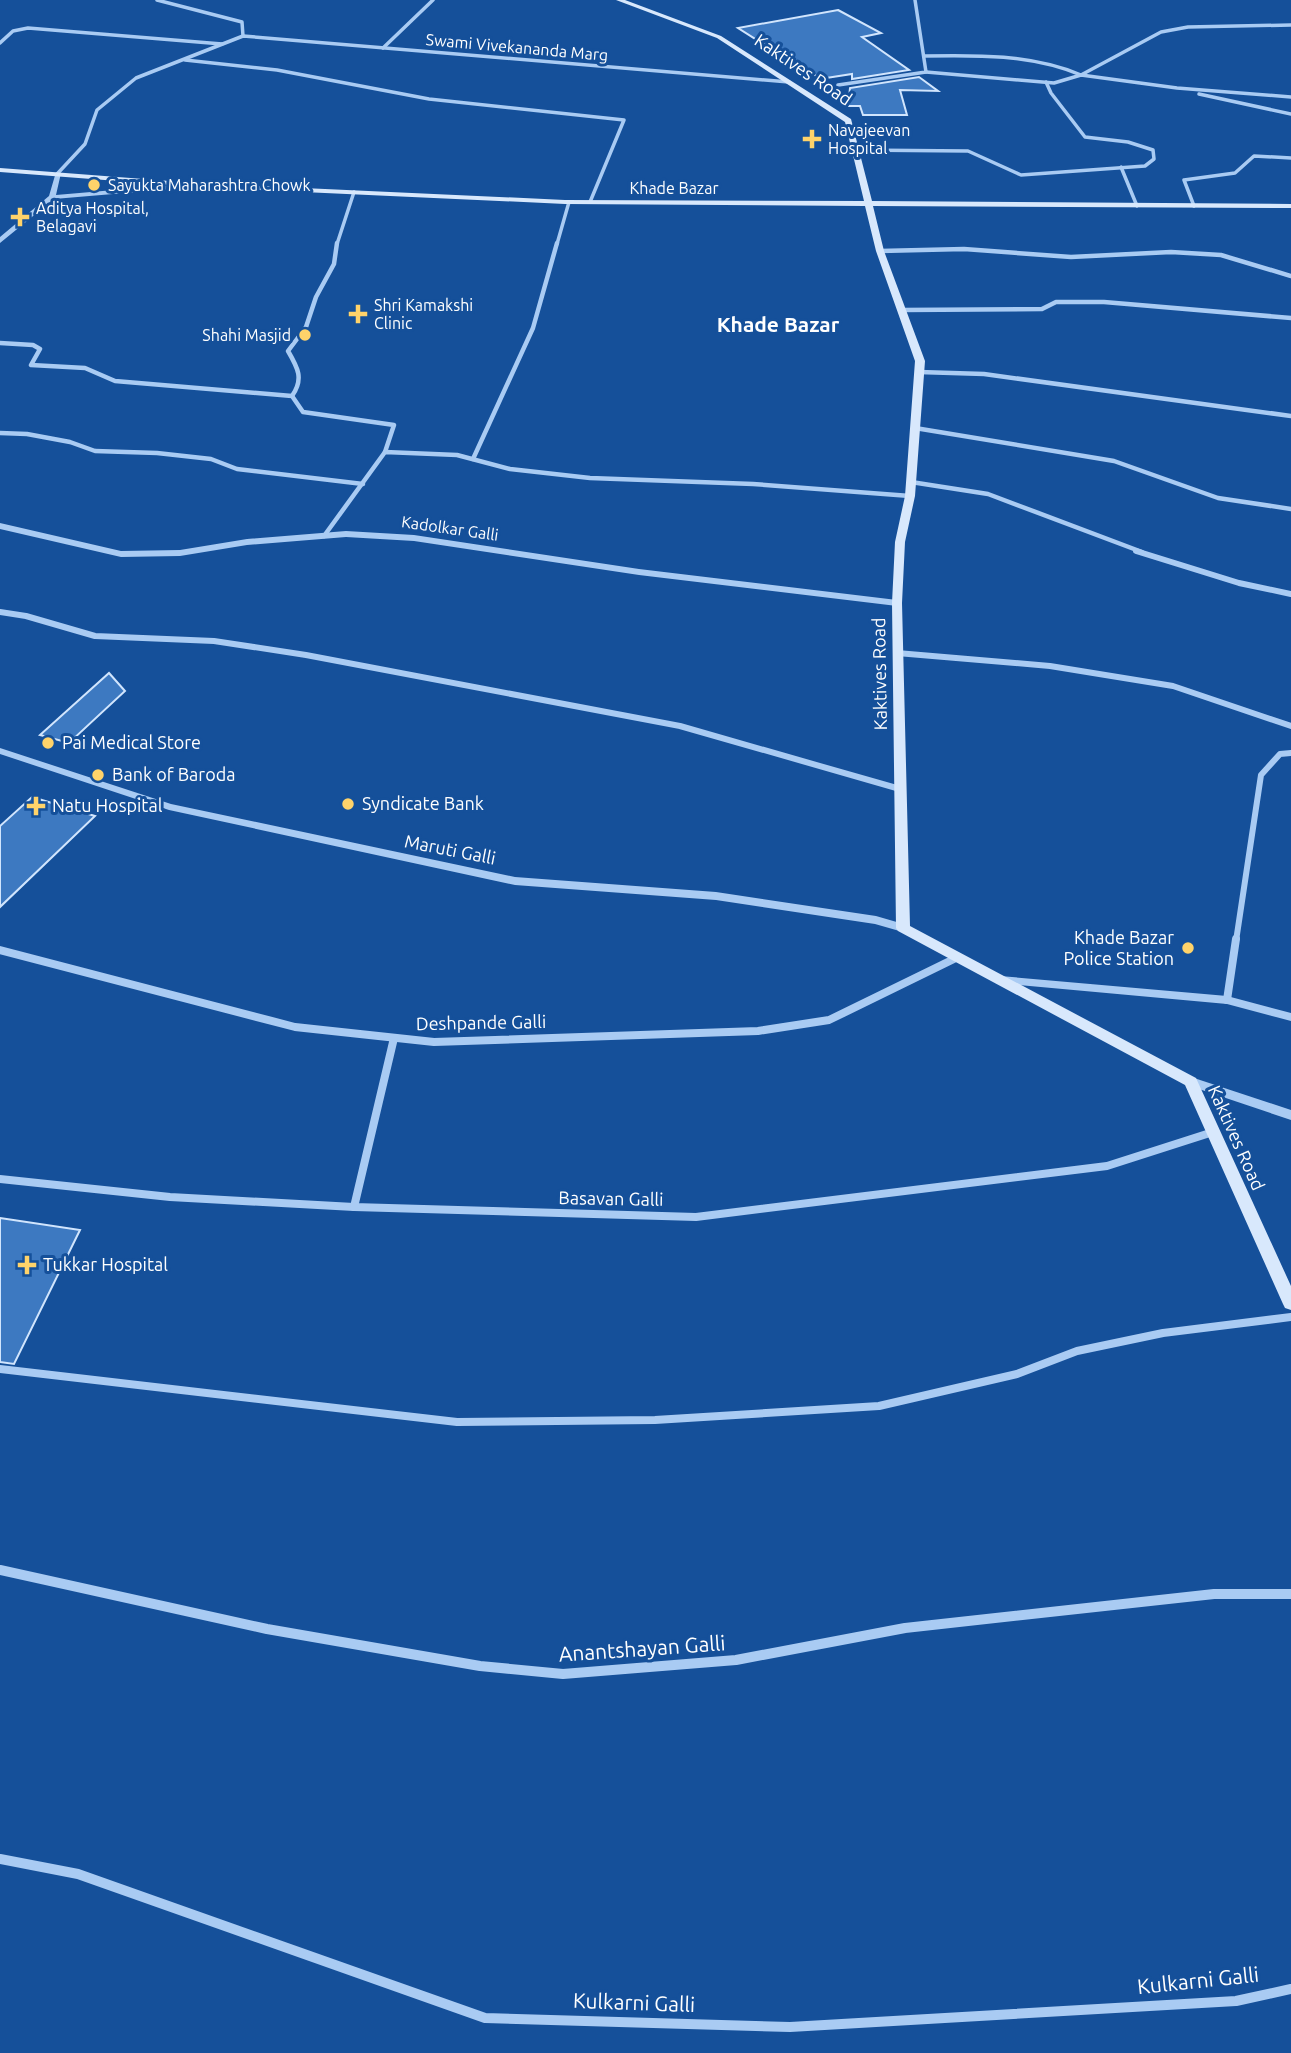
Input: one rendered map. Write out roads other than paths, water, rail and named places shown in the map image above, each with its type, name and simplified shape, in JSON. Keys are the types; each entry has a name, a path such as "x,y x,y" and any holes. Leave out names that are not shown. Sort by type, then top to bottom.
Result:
{"main road":[{"name":"Kaktives Road","path":"619,0 719,37 848,121 880,251 920,361 910,496 900,542 897,603 903,928 1191,1082 1291,1304"},
{"name":"Khade Bazar","path":"0,170 196,185 569,202 1291,206"}],"street":[{"path":"52,197 58,173 85,144 97,110 135,78 243,36 242,22 157,0"},
{"path":"182,5 186,0"},
{"path":"383,48 433,0"},
{"path":"915,0 926,72"},
{"path":"838,85 926,72 1054,83 1081,75 1161,32 1188,27 1291,25"},
{"path":"0,43 13,31 28,28 223,44"},
{"name":"Swami Vivekananda Marg","path":"243,36 789,82"},
{"path":"924,56 954,54 1038,63 1068,68 1081,75 1177,88 1291,97"},
{"path":"181,60 277,70 429,99 624,120 590,202"},
{"path":"854,150 968,151 983,154 1003,169 1021,175 1145,166 1154,159 1153,150 1128,142 1085,137 1051,93 1046,82"},
{"path":"1177,88 1291,114"},
{"path":"1194,206 1184,180 1192,177 1224,176 1243,169 1254,156 1291,158"},
{"path":"1121,167 1138,206"},
{"path":"0,241 52,197 196,185"},
{"path":"292,396 301,385 302,373 288,351 306,327 316,298 334,264 338,237 354,192"},
{"path":"473,459 533,328 569,202"},
{"path":"880,251 964,249 1071,257 1171,252 1222,255 1291,275"},
{"path":"902,310 1042,309 1056,302 1104,302 1291,318"},
{"path":"0,343 33,345 40,349 31,365 80,365 104,373 116,381 292,396"},
{"path":"919,372 984,374 1291,416"},
{"path":"292,396 303,412 394,425 385,452 324,536"},
{"path":"915,428 1114,461 1218,498 1291,509"},
{"path":"0,433 70,442 95,451 157,453 211,459 237,469 363,484"},
{"path":"385,452 457,455 510,469 590,478 753,484 910,496"},
{"path":"911,482 988,494 1128,548 1239,583 1291,594"},
{"name":"Kadolkar Galli","path":"0,526 121,554 180,553 247,542 346,534 414,538 639,572 897,603"},
{"path":"0,612 95,636 214,641 306,655 680,726 900,789"},
{"path":"897,653 1050,666 1173,685 1291,726"},
{"name":"Maruti Galli","path":"0,751 169,807 515,881 716,896 876,920 903,928"},
{"path":"1227,1000 1261,775 1280,754 1291,753"},
{"name":"Deshpande Galli","path":"0,950 295,1027 433,1042 769,1029 829,1020 958,957"},
{"path":"1000,980 1227,1000 1291,1017"},
{"path":"354,1207 394,1038"},
{"path":"1191,1082 1291,1115"},
{"name":"Basavan Galli","path":"0,1180 170,1197 354,1207 696,1217 1107,1166 1214,1132"},
{"path":"0,1369 457,1422 655,1420 879,1406 1017,1374 1077,1351 1163,1333 1291,1317"},
{"name":"Anantshayan Galli","path":"0,1570 267,1629 480,1666 563,1674 736,1660 905,1628 1012,1616 1214,1594 1291,1594"},
{"name":"Kulkarni Galli","path":"0,1859 78,1874 485,2018 790,2027 1236,2001 1291,1989"}],"place":[{"name":"Navajeevan Hospital","path":"812,139"},
{"name":"Sayukta Maharashtra Chowk","path":"94,185"},
{"name":"Aditya Hospital, Belagavi","path":"20,217"},
{"name":"Shri Kamakshi Clinic","path":"358,314"},
{"name":"Shahi Masjid","path":"305,335"},
{"name":"Pai Medical Store","path":"48,743"},
{"name":"Bank of Baroda","path":"98,775"},
{"name":"Syndicate Bank","path":"348,804"},
{"name":"Natu Hospital","path":"36,806"},
{"name":"Khade Bazar Police Station","path":"1188,948"},
{"name":"Tukkar Hospital","path":"27,1265"}],"district":[{"name":"Khade Bazar","path":"778,325"}]}
